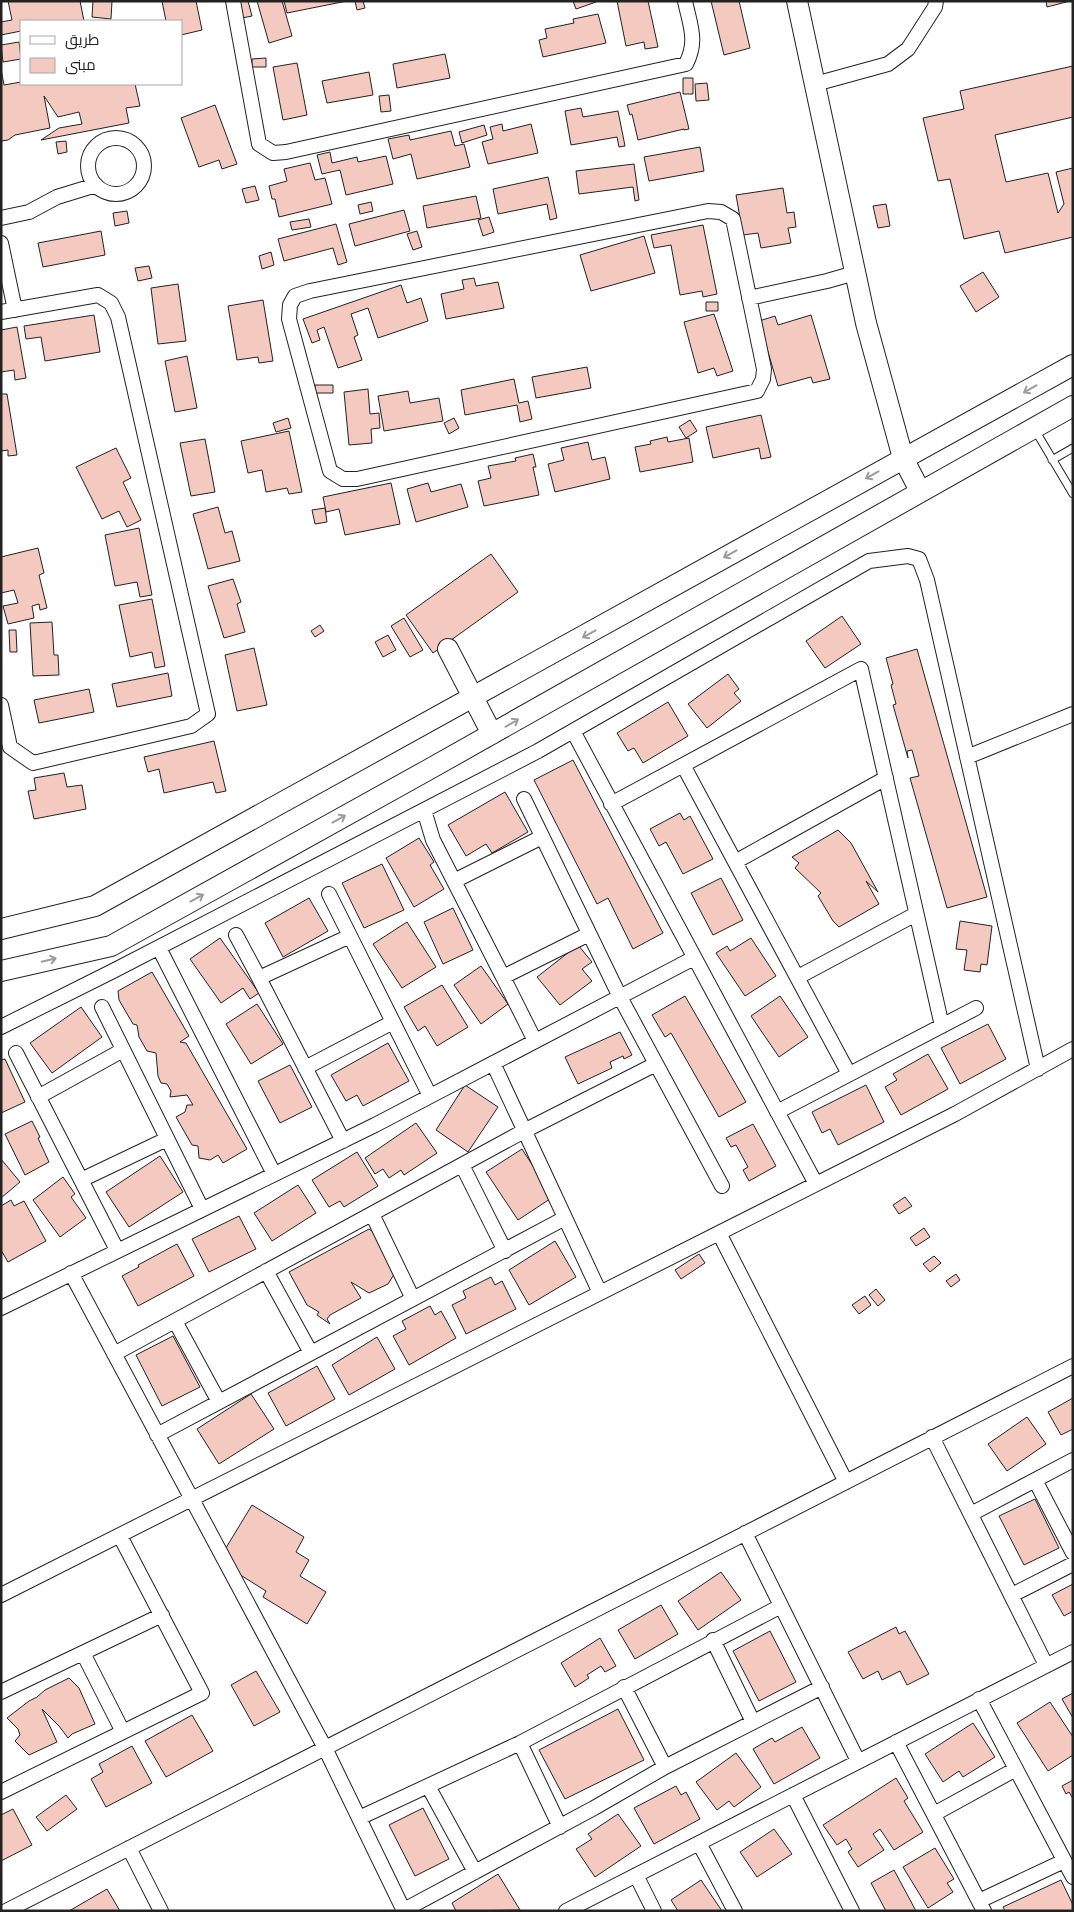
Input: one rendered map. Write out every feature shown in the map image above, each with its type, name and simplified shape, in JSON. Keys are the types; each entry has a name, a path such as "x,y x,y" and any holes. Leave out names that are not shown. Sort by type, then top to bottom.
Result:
{"street":[{"path":"233,1 259,144 273,153 286,152 686,64 692,53 693,42 685,1"},
{"path":"797,1 866,323 903,458 920,492"},
{"path":"815,84 888,64 908,49 935,7 936,1"},
{"path":"112,138 128,141 136,146 142,154 144,164 139,182 132,189 123,193 114,193 104,191 96,185 91,178 88,162 96,146 112,138"},
{"path":"1,218 29,212 57,197 96,185"},
{"path":"708,211 721,212 733,219 749,298 764,369 763,379 757,390 357,479 344,479 330,470 289,319 290,305 295,296 310,291 708,211"},
{"path":"1,243 15,310"},
{"path":"749,298 855,273"},
{"path":"1,312 98,295 111,303 118,317 208,714 191,726 33,763 10,747 1,706"},
{"path":"1,929 95,906 1073,365"},
{"path":"1,971 111,946 492,734 1073,406"},
{"path":"1,1027 159,948 573,731 868,561 908,556 919,559 927,580 1038,1069"},
{"path":"448,649 492,734"},
{"path":"612,804 861,669 942,1026"},
{"path":"967,757 1073,714"},
{"path":"573,731 816,1184"},
{"path":"683,765 849,1074"},
{"path":"735,862 886,778"},
{"path":"524,799 620,997 722,1186"},
{"path":"424,810 433,840 536,1041"},
{"path":"454,881 542,836"},
{"path":"329,894 430,1096"},
{"path":"798,977 916,914"},
{"path":"503,977 589,934"},
{"path":"236,935 343,1141"},
{"path":"259,978 350,936"},
{"path":"159,948 274,1174"},
{"path":"2,1305 343,1141 694,958"},
{"path":"102,1007 202,1209"},
{"path":"777,1112 976,1008"},
{"path":"523,1017 550,1034"},
{"path":"305,1068 393,1022"},
{"path":"2,1592 120,1536 955,1114 1073,1049"},
{"path":"38,1096 123,1050"},
{"path":"16,1053 117,1250"},
{"path":"492,1064 600,1293"},
{"path":"114,1354 524,1131 656,1064"},
{"path":"81,1180 167,1139"},
{"path":"462,1165 504,1251"},
{"path":"372,1214 413,1299"},
{"path":"157,1435 565,1218"},
{"path":"719,1233 846,1482"},
{"path":"266,1271 311,1353"},
{"path":"71,1273 325,1748 404,1910 560,1827 665,1767 822,1687"},
{"path":"175,1321 220,1402"},
{"path":"6,1911 1073,1366"},
{"path":"932,1437 1046,1665"},
{"path":"971,1514 1073,1460"},
{"path":"1035,1480 1073,1553"},
{"path":"745,1533 858,1761"},
{"path":"1,1792 202,1693 120,1536"},
{"path":"1012,1595 1073,1564"},
{"path":"359,1818 520,1742 624,1686 781,1606"},
{"path":"1,1692 162,1615"},
{"path":"713,1640 753,1722"},
{"path":"567,1910 1073,1652"},
{"path":"83,1653 123,1732"},
{"path":"624,1686 665,1767"},
{"path":"980,1699 1073,1877"},
{"path":"520,1742 560,1827"},
{"path":"896,1742 982,1906 1064,1861"},
{"path":"934,1814 1016,1769"},
{"path":"428,1786 475,1872"},
{"path":"793,1795 852,1911"},
{"path":"699,1842 735,1911"},
{"path":"129,1848 161,1911"},
{"path":"636,1875 654,1911"}],"lane":[{"path":"1034,428 1073,494"},
{"path":"1052,460 1073,448"}],"building":[{"path":"8,1 80,1 84,20 20,20 20,31 1,35 1,22 12,20"},
{"path":"93,1 112,1 111,19 92,17"},
{"path":"162,1 196,1 202,30 182,35 182,20 166,20"},
{"path":"238,1 248,1 252,16 242,18"},
{"path":"257,1 282,1 292,36 269,43"},
{"path":"284,1 347,1 287,13"},
{"path":"355,1 363,1 365,8 357,10"},
{"path":"573,1 596,1 596,2 576,9"},
{"path":"617,1 648,1 658,47 645,49 644,42 626,46"},
{"path":"711,1 739,1 750,48 724,55"},
{"path":"1046,1 1070,1 1047,7"},
{"path":"598,14 606,43 543,57 539,40 547,38 545,29 574,23 573,19"},
{"path":"19,42 20,59 3,62 1,45"},
{"path":"445,54 450,78 397,88 393,64"},
{"path":"266,58 266,67 252,67 252,59"},
{"path":"297,63 307,115 283,120 273,67"},
{"path":"1073,66 1073,117 995,135 1006,182 1048,173 1058,213 1064,204 1056,172 1073,168 1073,237 1005,253 999,231 964,239 950,179 938,181 923,118 964,109 960,91"},
{"path":"1,69 4,85 20,82 20,85 135,85 140,106 126,108 129,123 41,140 59,128 82,124 79,112 58,117 44,96 50,128 15,135 8,140 1,141"},
{"path":"369,72 373,95 327,103 322,81"},
{"path":"683,78 693,78 693,94 683,94"},
{"path":"707,83 709,100 696,101 695,84"},
{"path":"680,92 689,129 638,140 632,114 630,115 627,105"},
{"path":"389,95 391,111 381,112 379,96"},
{"path":"215,105 237,164 222,169 219,160 199,167 181,118"},
{"path":"581,108 583,117 618,111 625,146 619,147 617,137 571,145 565,111"},
{"path":"502,124 503,131 531,124 538,153 488,164 482,142 493,139 490,127"},
{"path":"484,125 487,135 462,143 459,132"},
{"path":"451,131 455,146 464,144 470,167 417,179 411,154 393,159 388,139 409,135 410,140"},
{"path":"66,141 67,152 58,154 56,142"},
{"path":"700,147 704,171 649,181 644,157"},
{"path":"330,152 332,163 357,157 358,162 386,156 393,184 346,195 340,170 322,174 317,155"},
{"path":"310,163 315,180 325,178 332,204 279,217 275,199 272,199 269,186 287,181 284,169"},
{"path":"634,164 639,200 635,201 633,187 579,194 576,171"},
{"path":"548,177 557,218 550,220 547,204 498,214 493,189"},
{"path":"255,186 259,200 246,203 242,189"},
{"path":"783,188 787,213 794,212 796,227 788,228 791,243 761,248 758,233 743,235 736,195"},
{"path":"476,196 481,218 427,228 423,206"},
{"path":"371,202 373,211 360,214 358,205"},
{"path":"886,204 890,226 878,228 873,206"},
{"path":"404,210 410,231 355,246 349,224"},
{"path":"127,211 129,223 115,226 113,213"},
{"path":"489,217 494,232 483,236 478,220"},
{"path":"309,219 311,227 292,230 290,222"},
{"path":"336,224 347,262 338,265 333,248 284,261 278,239"},
{"path":"703,225 717,294 703,297 702,291 680,295 671,245 654,248 651,235"},
{"path":"101,231 105,255 43,267 38,243"},
{"path":"417,231 422,247 413,250 407,234"},
{"path":"644,236 655,273 591,291 580,255"},
{"path":"271,252 274,265 262,269 259,256"},
{"path":"149,266 152,278 138,281 135,268"},
{"path":"983,272 999,297 976,312 960,286"},
{"path":"474,278 476,286 498,282 504,308 446,319 441,294 464,289 462,280"},
{"path":"178,284 186,341 158,344 151,288"},
{"path":"401,285 407,303 421,298 428,321 378,338 368,308 351,314 358,335 354,337 362,360 338,368 324,327 317,330 320,340 312,343 303,319"},
{"path":"263,300 273,361 259,363 258,357 237,360 228,306"},
{"path":"706,302 718,302 718,311 706,311"},
{"path":"714,314 733,371 717,376 714,368 698,373 684,322"},
{"path":"94,315 100,352 45,361 41,337 26,339 24,326"},
{"path":"811,315 830,379 813,383 811,377 778,386 759,321 775,316 778,325"},
{"path":"17,327 26,378 15,380 14,370 1,372 1,330"},
{"path":"187,356 197,408 175,412 165,361"},
{"path":"587,367 591,388 536,398 532,377"},
{"path":"514,379 519,403 528,401 532,419 520,422 517,405 465,415 461,390"},
{"path":"315,385 333,385 333,393 315,393"},
{"path":"368,389 370,414 379,413 380,428 371,429 372,443 349,445 344,392"},
{"path":"408,391 410,403 439,398 443,421 384,431 378,396"},
{"path":"1,394 7,394 17,455 8,456 8,450 1,451"},
{"path":"761,415 771,457 761,459 759,448 713,458 706,427"},
{"path":"288,418 291,428 276,432 273,423"},
{"path":"454,418 459,428 449,434 444,423"},
{"path":"690,420 697,431 686,438 679,427"},
{"path":"289,431 302,492 289,494 287,488 266,492 262,470 248,473 241,441"},
{"path":"667,437 668,442 689,438 693,462 640,472 635,447 651,444 650,441"},
{"path":"205,439 215,492 191,496 180,443"},
{"path":"588,442 592,460 605,457 610,479 555,492 548,464 564,460 561,448"},
{"path":"116,448 131,478 123,482 141,520 127,527 119,511 102,519 76,467"},
{"path":"533,454 536,467 533,467 539,495 484,506 478,481 491,478 488,466 516,461 515,458"},
{"path":"391,483 400,524 345,535 339,509 326,512 323,497"},
{"path":"428,483 431,492 461,484 468,507 416,522 407,489"},
{"path":"218,507 225,533 232,531 240,561 208,569 193,514"},
{"path":"325,508 327,522 315,524 312,510"},
{"path":"139,528 152,595 140,597 137,582 115,586 105,535"},
{"path":"38,548 44,573 39,575 47,608 40,610 39,604 32,606 34,618 8,624 3,606 18,603 14,590 1,593 1,557"},
{"path":"491,554 518,592 433,653 406,615"},
{"path":"233,579 241,602 237,604 245,632 224,638 208,586"},
{"path":"152,599 165,666 155,668 152,652 130,657 119,605"},
{"path":"842,616 861,644 825,668 806,641"},
{"path":"404,618 423,650 410,657 391,626"},
{"path":"52,622 54,655 58,655 59,675 33,676 30,623"},
{"path":"320,625 324,631 315,637 311,631"},
{"path":"9,630 16,630 17,652 10,652"},
{"path":"388,635 396,650 383,657 375,642"},
{"path":"254,648 267,705 237,711 225,655"},
{"path":"917,649 987,897 947,908 910,778 919,776 912,750 907,751 908,758 893,705 896,704 886,658"},
{"path":"168,673 172,696 117,707 112,684"},
{"path":"728,674 739,689 734,693 741,701 707,728 688,704"},
{"path":"89,689 94,712 39,723 34,700"},
{"path":"668,702 688,736 643,763 634,748 628,751 617,733"},
{"path":"214,741 226,791 216,793 213,782 164,793 159,769 148,772 144,757"},
{"path":"573,760 663,933 633,949 608,898 597,904 534,780"},
{"path":"64,773 67,787 82,785 86,809 34,819 28,791 36,790 34,778"},
{"path":"505,792 528,832 492,853 486,844 466,856 448,825"},
{"path":"680,813 684,820 690,816 713,859 683,874 666,842 659,846 650,829"},
{"path":"838,830 851,843 878,892 866,881 879,904 839,927 833,921 818,896 821,893 795,868 799,863 792,857"},
{"path":"419,838 434,862 430,865 444,889 414,907 386,858"},
{"path":"382,864 404,910 364,928 342,883"},
{"path":"721,878 743,920 713,935 691,893"},
{"path":"309,898 328,931 283,957 265,923"},
{"path":"453,908 473,950 443,964 424,922"},
{"path":"960,921 992,926 987,965 981,964 980,972 964,970 967,950 956,949"},
{"path":"407,922 436,967 402,988 373,944"},
{"path":"220,938 259,993 250,999 243,988 221,1003 190,959"},
{"path":"751,938 776,976 745,996 716,953 727,946 730,951"},
{"path":"578,945 592,962 582,969 592,981 560,1005 537,977"},
{"path":"481,966 508,1004 481,1024 454,985"},
{"path":"152,972 189,1036 180,1042 186,1043 247,1149 223,1163 218,1155 210,1160 199,1158 198,1146 192,1145 176,1117 185,1112 187,1105 193,1105 187,1095 170,1097 171,1091 167,1084 161,1083 158,1076 156,1053 147,1051 139,1037 137,1025 133,1024 119,1000 118,991"},
{"path":"442,985 468,1027 437,1046 425,1026 418,1031 404,1007"},
{"path":"685,996 746,1102 719,1117 671,1033 665,1037 652,1015"},
{"path":"780,996 808,1037 779,1057 751,1016"},
{"path":"257,1004 283,1044 251,1064 226,1024"},
{"path":"81,1007 102,1037 52,1073 30,1043"},
{"path":"988,1024 1006,1059 960,1084 941,1048"},
{"path":"620,1032 632,1055 624,1059 623,1056 610,1062 612,1068 578,1084 565,1057"},
{"path":"388,1043 409,1081 363,1106 357,1095 346,1101 331,1075"},
{"path":"928,1054 948,1089 901,1115 885,1087 897,1080 893,1074"},
{"path":"5,1059 25,1102 1,1113 1,1060"},
{"path":"290,1065 312,1107 280,1123 258,1081"},
{"path":"465,1085 498,1107 468,1152 436,1130"},
{"path":"866,1085 884,1122 838,1145 830,1129 822,1133 812,1112"},
{"path":"32,1121 49,1162 25,1175 5,1134"},
{"path":"416,1123 437,1153 404,1175 401,1170 389,1178 383,1169 375,1174 365,1158"},
{"path":"753,1124 776,1166 749,1181 743,1170 748,1167 736,1145 731,1147 726,1138"},
{"path":"522,1149 553,1197 518,1220 486,1172"},
{"path":"357,1152 378,1186 344,1207 340,1201 329,1207 312,1180"},
{"path":"160,1156 183,1192 129,1227 106,1192"},
{"path":"1,1159 20,1182 1,1198"},
{"path":"63,1177 75,1194 71,1197 86,1218 60,1237 33,1200"},
{"path":"298,1185 316,1213 272,1241 254,1213"},
{"path":"905,1197 912,1206 899,1214 893,1205"},
{"path":"11,1200 14,1206 24,1201 46,1241 8,1262 1,1250 1,1206"},
{"path":"239,1216 256,1249 209,1272 192,1239"},
{"path":"924,1228 930,1237 916,1246 910,1238"},
{"path":"369,1229 382,1238 398,1268 388,1284 369,1293 351,1282 361,1298 330,1315 327,1319 330,1324 317,1315 319,1312 307,1305 289,1272"},
{"path":"555,1241 576,1277 529,1305 509,1270"},
{"path":"177,1244 194,1276 138,1306 122,1276"},
{"path":"699,1254 705,1263 681,1279 675,1270"},
{"path":"934,1256 941,1263 930,1272 923,1264"},
{"path":"956,1274 960,1280 951,1287 946,1281"},
{"path":"491,1277 495,1285 502,1281 516,1309 466,1334 452,1305 466,1298 463,1291"},
{"path":"876,1289 885,1300 878,1306 869,1295"},
{"path":"865,1296 871,1305 859,1314 852,1305"},
{"path":"430,1306 435,1315 441,1311 456,1338 409,1365 393,1336 406,1329 402,1321"},
{"path":"173,1336 200,1387 162,1406 136,1355"},
{"path":"377,1337 395,1369 349,1395 332,1365"},
{"path":"317,1366 335,1399 286,1426 268,1393"},
{"path":"251,1394 274,1429 219,1464 197,1429"},
{"path":"1073,1398 1073,1429 1061,1435 1048,1412"},
{"path":"1027,1417 1046,1444 1007,1471 988,1444"},
{"path":"1035,1499 1059,1548 1024,1565 999,1516"},
{"path":"252,1505 304,1537 296,1552 309,1560 300,1576 326,1592 307,1624 263,1597 266,1591 218,1561"},
{"path":"721,1572 741,1600 698,1630 678,1601"},
{"path":"1073,1584 1073,1611 1064,1616 1052,1595"},
{"path":"661,1605 678,1634 635,1659 618,1630"},
{"path":"896,1627 899,1634 905,1631 929,1674 907,1685 900,1671 882,1680 878,1671 863,1679 848,1652"},
{"path":"770,1631 796,1682 759,1701 733,1651"},
{"path":"600,1638 616,1666 605,1672 601,1666 587,1675 589,1678 575,1687 561,1663"},
{"path":"256,1671 280,1712 254,1726 231,1685"},
{"path":"69,1678 79,1688 95,1724 72,1734 68,1738 42,1709 57,1742 29,1755 15,1741 20,1735 18,1729 7,1718 45,1690"},
{"path":"1073,1693 1073,1718 1062,1699"},
{"path":"1050,1702 1073,1737 1073,1755 1048,1771 1017,1723"},
{"path":"618,1709 644,1760 565,1799 539,1750"},
{"path":"192,1715 213,1751 166,1777 145,1741"},
{"path":"973,1723 995,1757 963,1777 959,1771 943,1782 925,1754"},
{"path":"802,1727 820,1758 774,1784 753,1749 772,1738 775,1742"},
{"path":"132,1746 152,1783 106,1807 91,1779 103,1772 99,1764"},
{"path":"736,1753 761,1787 734,1807 729,1801 717,1810 696,1782"},
{"path":"896,1778 908,1798 904,1801 923,1832 894,1850 880,1829 873,1834 884,1850 858,1867 848,1852 852,1849 846,1839 837,1845 823,1825"},
{"path":"1073,1780 1073,1799 1069,1792 1066,1794 1062,1786"},
{"path":"676,1786 681,1795 686,1792 700,1819 654,1844 634,1808"},
{"path":"66,1795 77,1809 47,1831 36,1817"},
{"path":"423,1808 449,1859 415,1876 389,1825"},
{"path":"13,1809 32,1845 1,1861 1,1815"},
{"path":"618,1814 641,1846 595,1877 576,1849 592,1839 588,1834"},
{"path":"774,1829 792,1854 757,1877 740,1852"},
{"path":"935,1848 954,1879 947,1883 953,1892 928,1908 903,1867"},
{"path":"894,1870 916,1911 886,1911 871,1883"},
{"path":"498,1874 520,1910 456,1911 452,1903"},
{"path":"701,1880 722,1911 678,1911 671,1900"},
{"path":"1061,1880 1073,1905 1073,1911 1005,1911 1003,1907"},
{"path":"107,1889 120,1911 69,1911"}]}
